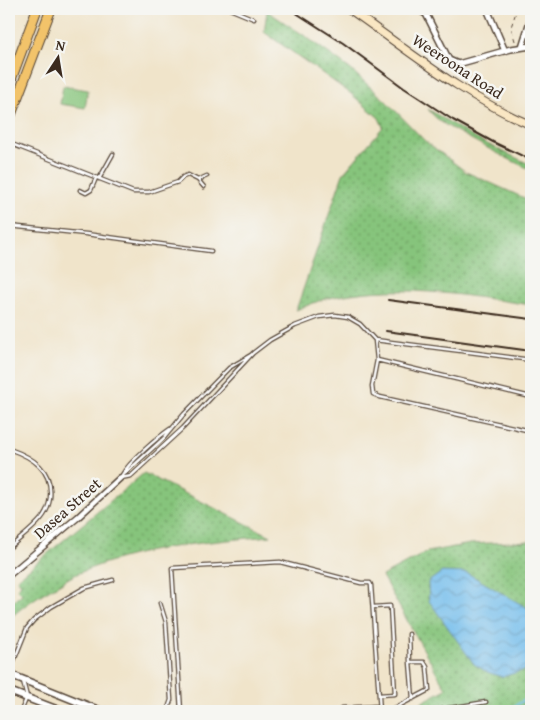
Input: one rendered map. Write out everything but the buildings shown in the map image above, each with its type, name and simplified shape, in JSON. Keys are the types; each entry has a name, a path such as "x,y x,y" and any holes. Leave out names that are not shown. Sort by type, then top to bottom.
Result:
{"highway":[{"path":"9,85 37,9"},
{"path":"9,120 51,9"}],"main road":[{"name":"Weeroona Road","path":"349,9 463,89 507,114 531,125"}],"street":[{"path":"418,9 426,14 449,60 458,64 520,47 531,46"},
{"path":"487,9 506,51"},
{"path":"520,47 531,18"},
{"name":"Dasea Street","path":"9,575 78,517 120,478"},
{"path":"9,674 101,711"},
{"path":"9,691 61,711"}],"lane":[{"path":"230,9 254,19"},
{"path":"9,143 133,192 149,192 178,182 188,175 198,180 204,188"},
{"path":"80,190 86,193 92,190 113,154"},
{"path":"198,180 207,176"},
{"path":"9,226 86,234 211,252"},
{"path":"120,478 124,470 160,435 173,426 229,368 270,340 296,326 319,317 335,315 348,317 360,324 375,340 377,360 372,386 373,394 531,431"},
{"path":"375,340 531,360"},
{"path":"120,478 131,476 183,428 253,353"},
{"path":"377,360 531,397"},
{"path":"9,448 25,454 42,468 50,483 50,491 48,506 41,519 9,548"},
{"path":"181,711 172,568 280,562 360,583 370,583 380,711"},
{"path":"9,674 27,628 34,620 51,607 84,588 113,580"},
{"path":"160,603 166,622 171,700 166,711"},
{"path":"373,607 390,606 395,694 378,695"},
{"path":"409,634 412,699"},
{"path":"388,711 429,690 427,667 424,662 410,662"},
{"path":"21,711 27,697 23,679"},
{"path":"9,700 9,711"},
{"path":"431,711 486,702"},
{"path":"342,711 342,708 379,706"},
{"path":"198,711 211,711"}],"path":[{"path":"517,9 510,27 516,43 520,47"}],"green space":[{"path":"267,11 350,69 386,101 425,141 466,172 531,201 531,305 454,294 377,291 325,299 296,310 343,174 383,127 379,118 350,93 264,32"},
{"path":"63,86 88,90 85,108 60,104"},
{"path":"428,109 473,137 531,165 531,170 447,126"},
{"path":"144,473 271,536 173,547 149,551 102,564 70,577 31,601 9,619 9,605 22,594 17,589 21,584 17,579"},
{"path":"531,541 531,711 406,711 446,689 382,576 427,552 470,544"}],"water":[{"path":"442,572 467,573 531,610 531,668 502,677 487,672 474,664 429,601 428,582"}],"waterway":[{"path":"506,711 531,696"}],"railway":[{"path":"290,9 343,43 404,88 453,120 531,160"},
{"path":"388,300 531,319"},
{"path":"386,331 531,351"}]}
